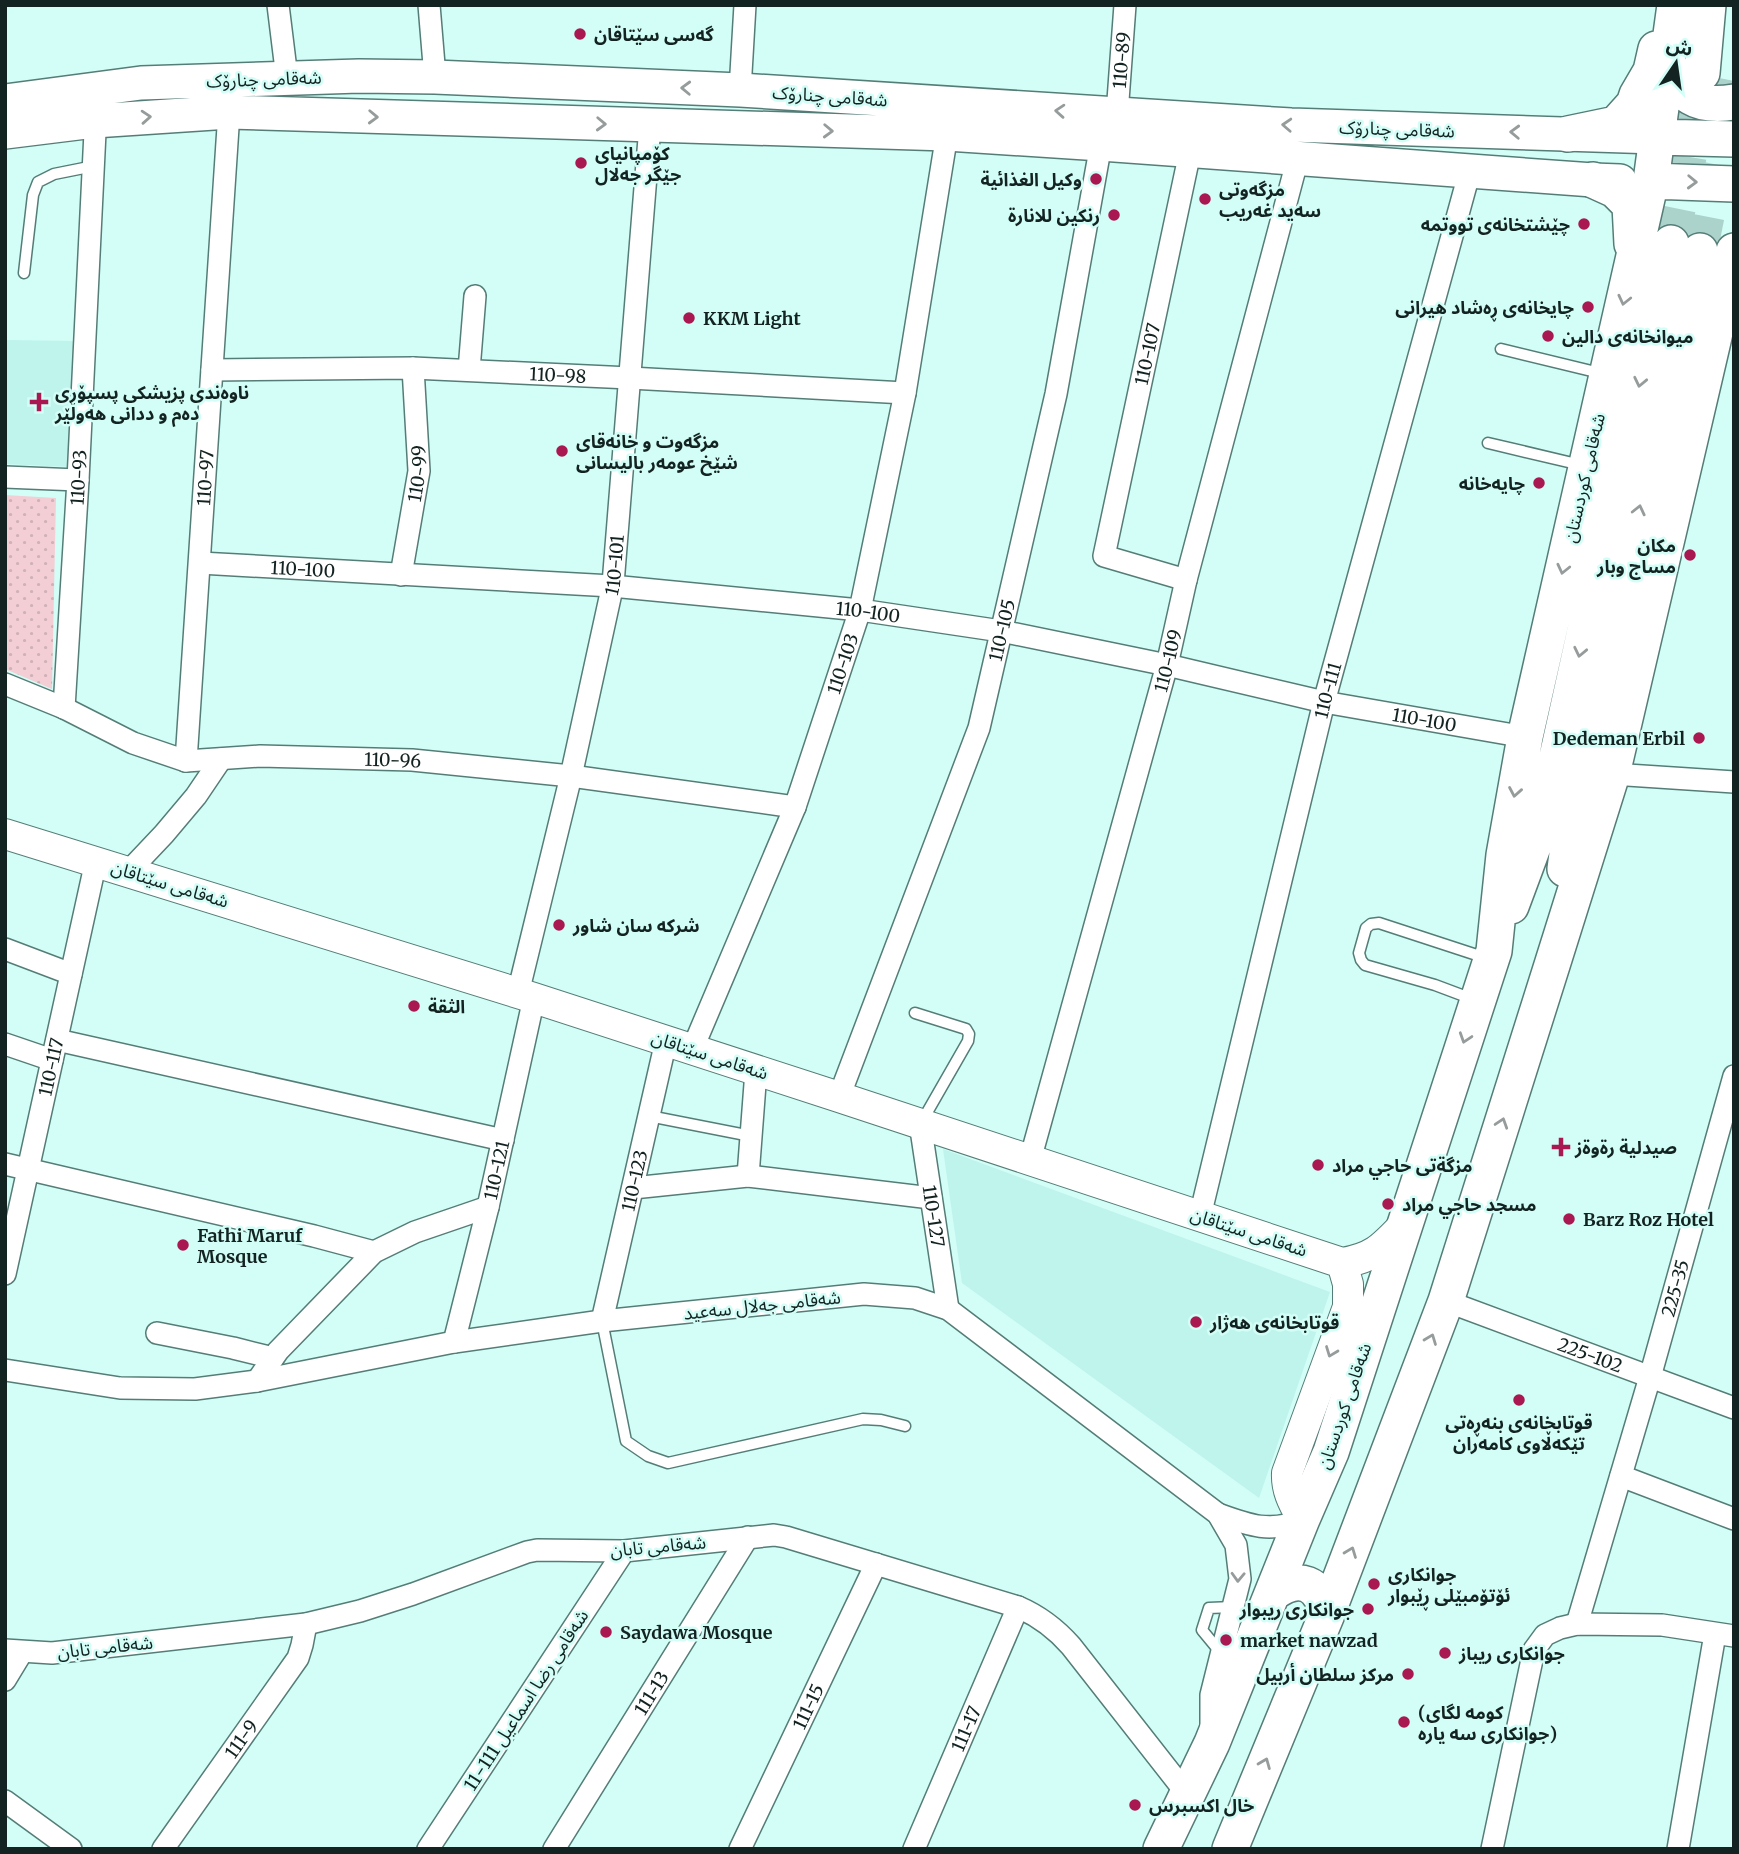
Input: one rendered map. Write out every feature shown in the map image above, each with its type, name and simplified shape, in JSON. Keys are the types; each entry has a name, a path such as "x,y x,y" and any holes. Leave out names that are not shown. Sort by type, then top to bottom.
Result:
{"highway":[{"path":"1568,134 1616,124 1634,104 1651,71 1667,5"},
{"name":"شەقامی کوردستان","path":"1553,962 1572,818 1635,524 1660,248 1651,181 1675,5"},
{"path":"1702,73 1708,5"},
{"path":"1668,62 1672,76 1682,92 1693,100 1714,104 1734,102"},
{"path":"1656,137 1734,139"},
{"path":"1593,180 1615,190 1630,205 1660,248"},
{"path":"1651,181 1734,184"},
{"path":"1660,248 1653,228 1682,224 1706,230 1724,245 1727,290"},
{"name":"شەقامی کوردستان","path":"1492,955 1504,855 1525,737 1606,375 1660,248"},
{"name":"شەقامی کوردستان","path":"1161,1849 1212,1743 1331,1452 1492,955 1543,820 1660,248"},
{"name":"شەقامی کوردستان","path":"1230,1849 1327,1614 1446,1301 1553,962 1612,774 1734,251"},
{"path":"1309,1504 1319,1504 1329,1515 1343,1519 1357,1516 1368,1507"},
{"path":"1273,1593 1285,1584 1300,1582 1314,1588 1324,1599 1327,1614"}],"main road":[{"name":"شەقامی چنارۆک","path":"5,101 141,83 359,76 435,77 740,90 1291,125 1656,137"},
{"name":"شەقامی چنارۆک","path":"5,132 94,121 229,112 947,134 1472,172 1651,181"},
{"name":"شەقامی سێتاقان","path":"5,834 526,995 1342,1263"},
{"path":"1309,1504 1289,1494 1287,1473 1348,1307 1348,1284 1342,1263 1359,1260 1374,1253 1403,1226"}],"street":[{"path":"278,5 287,78"},
{"path":"429,5 435,77"},
{"path":"740,90 745,5"},
{"name":"110-89","path":"1117,114 1125,5"},
{"name":"110-97","path":"186,761 229,112"},
{"name":"110-93","path":"64,708 78,480 94,121"},
{"name":"110-101","path":"526,995 612,586 650,126"},
{"name":"110-103","path":"679,1046 795,807 860,610 905,393 947,134"},
{"name":"110-105","path":"839,1097 979,728 1056,394 1101,144"},
{"name":"110-107","path":"1186,580 1104,556 1190,152"},
{"name":"110-109","path":"1030,1160 1167,665 1186,580 1297,158"},
{"name":"110-111","path":"1200,1216 1324,702 1466,185 1472,172"},
{"path":"469,370 475,296"},
{"name":"110-98","path":"212,370 413,368 905,393"},
{"name":"110-99","path":"401,575 419,471 413,368"},
{"path":"5,477 78,480"},
{"name":"110-100","path":"200,563 612,586 860,610 1001,631 1167,665 1324,702 1525,737"},
{"name":"110-96","path":"5,684 64,708 133,743 186,761 260,756 412,760 571,776 795,807"},
{"path":"129,871 196,796 221,759"},
{"path":"1612,774 1734,782"},
{"name":"110-117","path":"5,1274 96,861"},
{"path":"5,949 71,974"},
{"name":"110-121","path":"454,1342 503,1140 526,995"},
{"path":"5,1044 55,1050 503,1140"},
{"name":"110-123","path":"602,1321 649,1115 679,1046"},
{"path":"748,1176 756,1071"},
{"name":"225-35","path":"1577,1624 1650,1377 1734,1076"},
{"name":"110-127","path":"920,1123 948,1309"},
{"path":"5,1164 374,1252"},
{"path":"633,1188 748,1176 931,1198"},
{"path":"257,1381 286,1342 374,1252 415,1232 488,1207"},
{"name":"شەقامی جەلال سەعید","path":"5,1370 120,1388 195,1389 257,1381 454,1342 602,1321 864,1294 915,1298 948,1309 1218,1514 1236,1545 1240,1579 1212,1695 1212,1743"},
{"name":"225-102","path":"1446,1301 1734,1408"},
{"path":"157,1333 273,1358"},
{"path":"1621,1476 1734,1519"},
{"path":"1218,1514 1247,1525 1288,1526 1309,1504"},
{"name":"شەقامی تابان","path":"14,1651 52,1653 306,1624 413,1594 527,1552 624,1552 774,1535 1018,1607 1045,1622 1058,1632 1187,1794"},
{"name":"111-13","path":"554,1849 748,1536"},
{"name":"شەقامی رضا اسماعيل 111-11","path":"428,1849 624,1552"},
{"name":"111-15","path":"740,1849 876,1564"},
{"name":"111-17","path":"914,1849 1018,1607"},
{"name":"111-9","path":"163,1849 298,1658 306,1624"},
{"path":"1492,1849 1534,1650 1545,1635 1577,1624 1662,1625 1724,1635 1678,1849"},
{"path":"5,1680 14,1651"},
{"path":"5,1801 71,1849"}],"lane":[{"path":"24,273 33,195 38,182 54,174 94,166"},
{"path":"1501,349 1606,375"},
{"path":"1488,443 1586,467"},
{"path":"1477,1000 1365,965 1359,953 1366,928 1370,924 1378,923 1492,955"},
{"path":"915,1013 966,1029 969,1034 968,1041 920,1123"},
{"path":"649,1115 751,1136"},
{"path":"602,1321 626,1441 648,1456 668,1463 863,1419 905,1426"}],"shaded area":[{"name":"ناوەندی پزیشکی پسپۆڕی دەم و ددانی هەولێر","path":"5,340 75,341 71,467 5,464"},
{"path":"5,495 56,498 52,689 5,669"},
{"path":"943,1149 1330,1292 1259,1498 962,1283"}],"tunnel":[{"path":"1700,251 1734,81"},
{"path":"1671,243 1697,108"}],"place":[{"name":"گەسی سێتاقان","path":"580,34"},
{"name":"کۆمپانیای جێگر جەلال","path":"581,163"},
{"name":"وكيل الغذائية","path":"1096,179"},
{"name":"مزگەوتی سەید غەریب","path":"1205,199"},
{"name":"رنكين للانارة","path":"1114,215"},
{"name":"چێشتخانەی تووتمە","path":"1584,224"},
{"name":"چایخانەی ڕەشاد ھیرانی","path":"1588,307"},
{"name":"KKM Light","path":"689,318"},
{"name":"میوانخانەی دالین","path":"1548,336"},
{"name":"ناوەندی پزیشکی پسپۆڕی دەم و ددانی هەولێر","path":"39,402"},
{"name":"مزگەوت و خانەقای شێخ عومەر بالیسانی","path":"562,451"},
{"name":"چایەخانە","path":"1539,483"},
{"name":"مكان مساج وبار","path":"1690,555"},
{"name":"Dedeman Erbil","path":"1699,738"},
{"name":"شرکە سان شاور","path":"559,925"},
{"name":"الثقة","path":"414,1006"},
{"name":"صيدلية رةوةز","path":"1561,1147"},
{"name":"مزگةتی حاجي مراد","path":"1318,1165"},
{"name":"مسجد حاجي مراد","path":"1388,1204"},
{"name":"Barz Roz Hotel","path":"1569,1219"},
{"name":"Fathi Maruf Mosque","path":"183,1245"},
{"name":"قوتابخانەی هەژار","path":"1196,1322"},
{"name":"قوتابخانەی بنەڕەتی تێکەڵاوی کامەران","path":"1519,1400"},
{"name":"جوانکاری ئۆتۆمبێلی ڕێبوار","path":"1374,1584"},
{"name":"جوانكارى ريبوار","path":"1368,1609"},
{"name":"Saydawa Mosque","path":"606,1632"},
{"name":"market nawzad","path":"1226,1640"},
{"name":"جوانكارى ريباز","path":"1445,1653"},
{"name":"مركز سلطان أربيل","path":"1408,1674"},
{"name":"(كومه لگای جوانکاری سه یاره)","path":"1404,1722"},
{"name":"خال اكسبرس","path":"1135,1805"}]}
